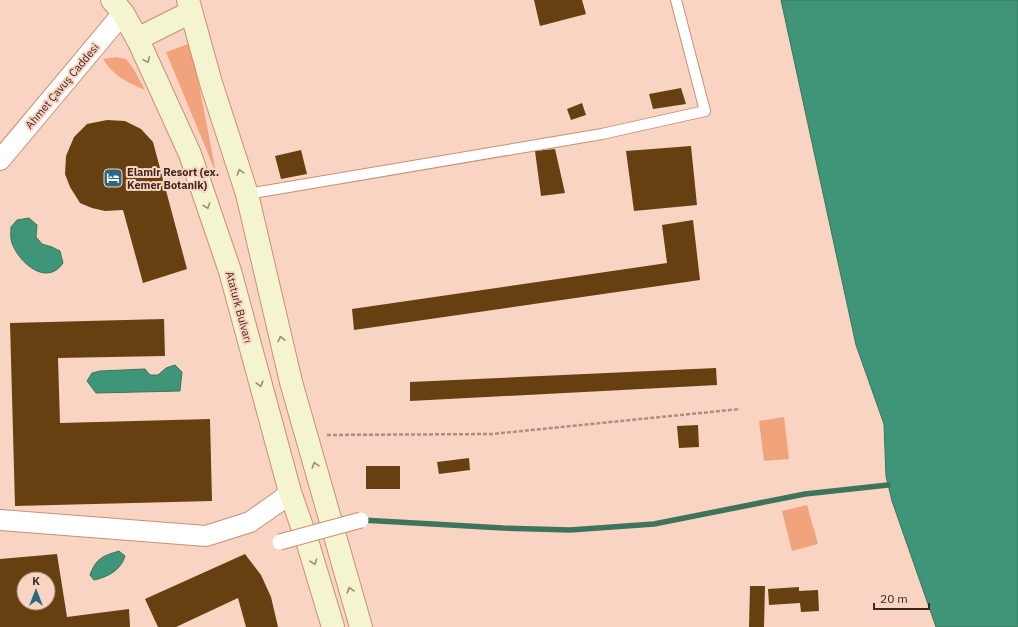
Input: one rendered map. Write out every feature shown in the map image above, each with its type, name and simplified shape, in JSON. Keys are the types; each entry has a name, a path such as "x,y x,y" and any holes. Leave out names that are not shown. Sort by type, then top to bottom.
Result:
{"main road":[{"name":"Ataturk Bulvarı","path":"118,6 137,38 190,154 227,264 290,492 308,544 333,627"},
{"path":"137,38 189,6 211,83 247,194 291,382 361,627"}],"street":[{"name":"Ahmet Çavuş Caddesi","path":"0,160 118,6"},
{"path":"0,520 206,536 250,522 290,492"},
{"path":"280,542 361,520"}],"lane":[{"path":"247,194 602,134 705,112 676,0"}],"path":[{"path":"306,436 492,434 740,409"}],"shaded area":[{"path":"781,0 1018,0 1018,627 936,627 892,501 886,476 884,424 856,345"},
{"path":"191,43 216,173 166,52"},
{"path":"116,57 126,59 133,68 145,90 121,78 107,65 103,59"},
{"path":"29,218 37,225 36,237 42,244 60,251 63,263 57,270 49,273 34,270 16,251 11,241 11,227 17,220"},
{"path":"175,365 182,372 180,391 96,393 87,381 92,373 100,371 145,369 150,375 158,375 166,368"},
{"path":"784,417 789,459 764,461 759,421"},
{"path":"807,505 818,544 792,551 782,511"},
{"path":"119,551 125,556 117,569 109,575 94,580 90,575 92,569 98,561 104,556"}],"building":[{"path":"534,0 582,0 586,14 540,26"},
{"path":"681,88 686,104 653,109 649,94"},
{"path":"582,103 586,115 571,120 567,109"},
{"path":"107,120 125,121 141,129 153,142 187,269 143,283 123,210 105,211 80,203 70,187 65,174 66,156 74,137 87,124"},
{"path":"691,146 697,205 634,211 626,151"},
{"path":"555,149 565,193 541,196 535,151"},
{"path":"301,150 307,174 281,179 275,156"},
{"path":"693,220 700,280 354,330 352,309 667,263 662,225"},
{"path":"164,319 165,356 58,358 60,423 210,419 212,501 15,506 10,323"},
{"path":"716,368 717,385 410,401 410,382"},
{"path":"698,425 699,447 679,448 677,426"},
{"path":"469,458 470,470 439,474 437,462"},
{"path":"366,466 400,466 400,489 366,489"},
{"path":"57,554 67,617 129,609 130,627 0,627 0,559"},
{"path":"245,554 261,575 271,597 278,627 246,627 238,598 176,627 158,627 145,599"},
{"path":"750,586 765,586 764,627 749,627"},
{"path":"799,587 799,591 818,590 819,611 801,612 800,603 769,605 768,589"}],"waterway":[{"path":"362,520 503,528 570,530 654,524 805,494 888,485"}],"place":[{"name":"Elamir Resort (ex. Kemer Botanik)","path":"113,178"}]}
